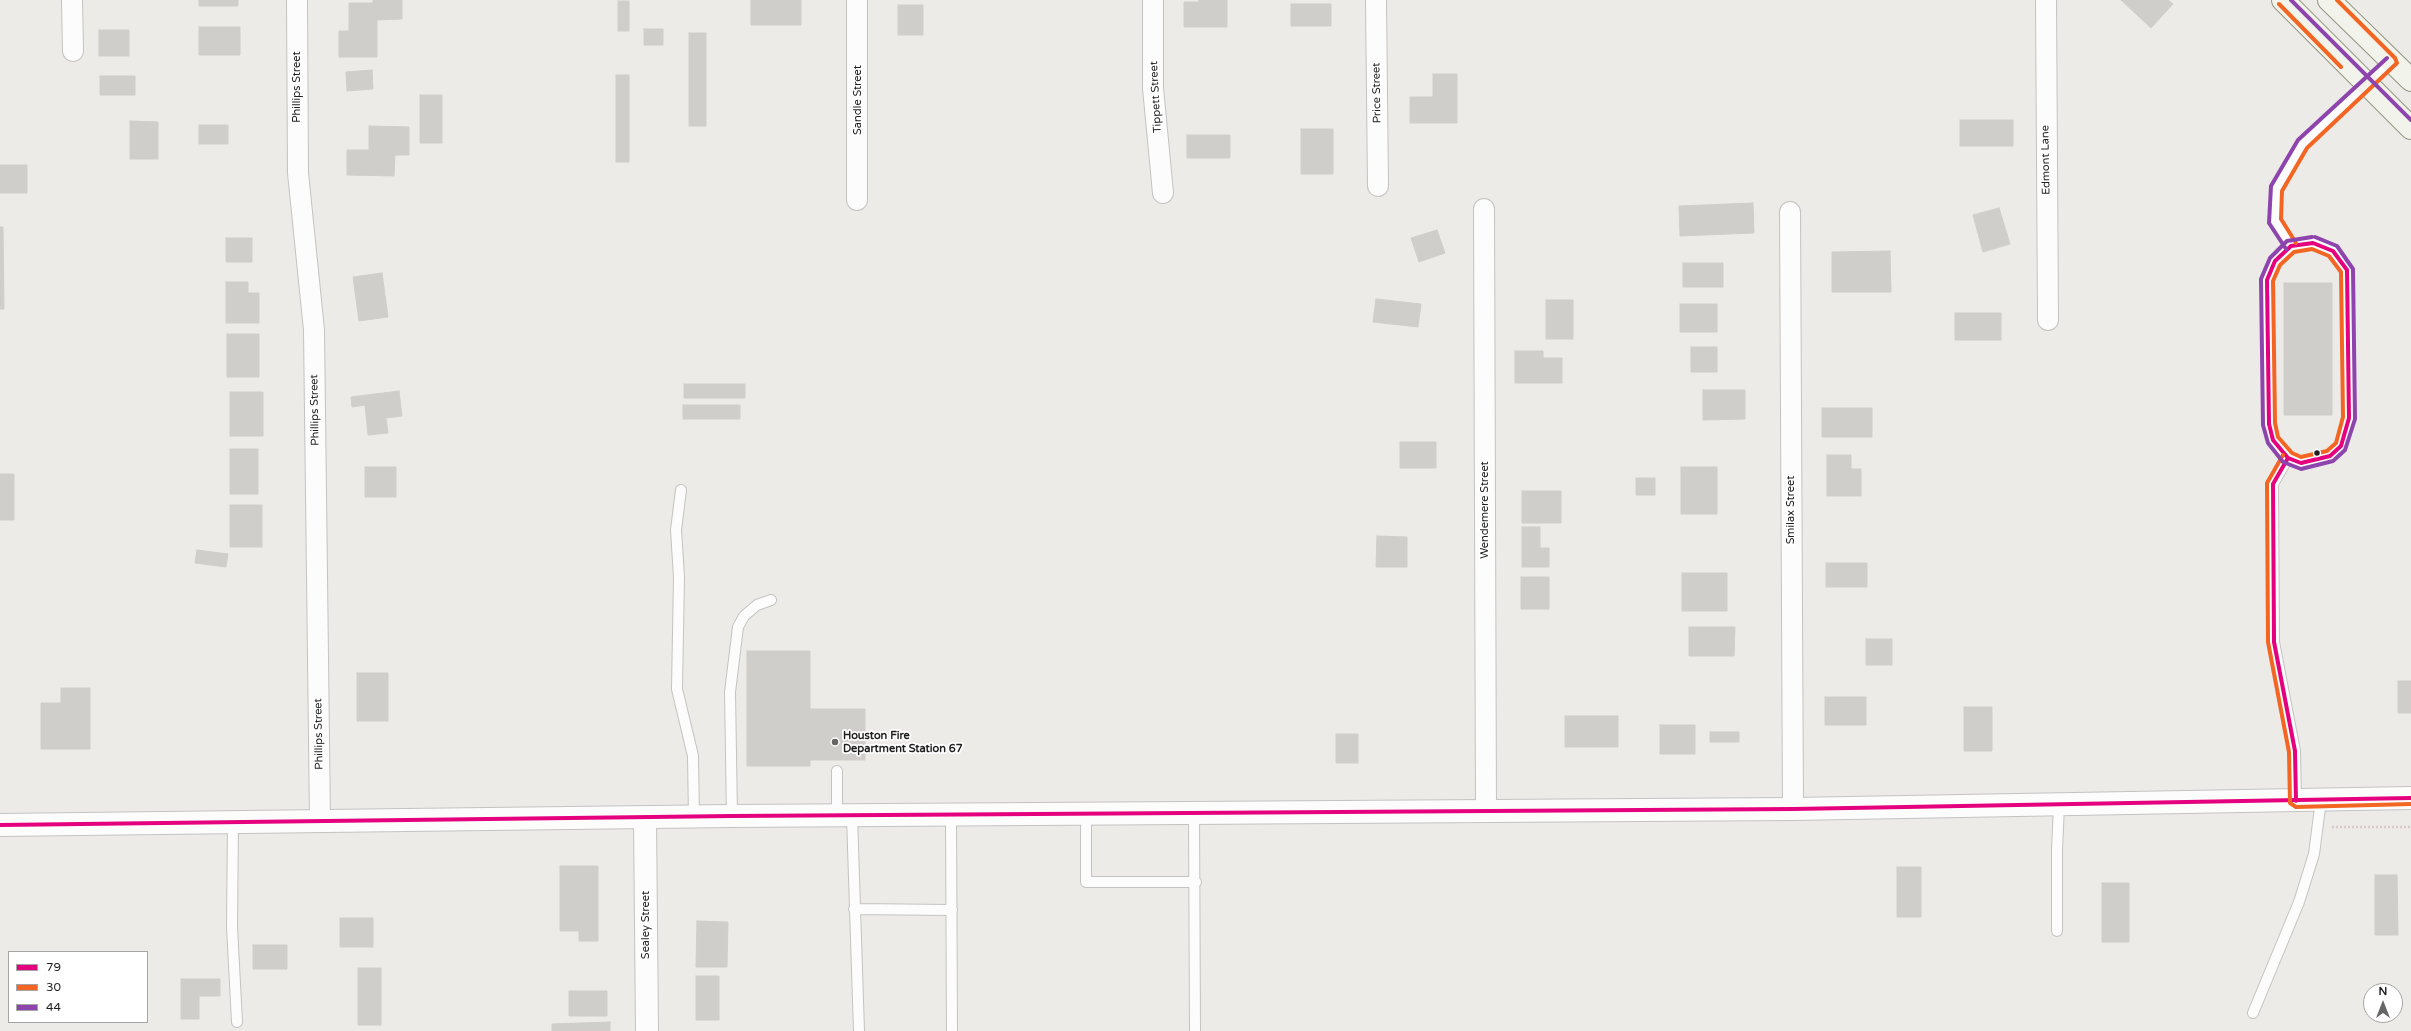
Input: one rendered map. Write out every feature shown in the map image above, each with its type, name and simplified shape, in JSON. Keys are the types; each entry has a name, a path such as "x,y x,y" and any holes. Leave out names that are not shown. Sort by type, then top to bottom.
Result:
{"main road":[{"path":"2283,0 2366,85 2411,128"},
{"path":"2329,0 2411,80"}],"street":[{"path":"72,0 73,50"},
{"name":"Phillips Street","path":"297,0 298,173 314,330 320,821"},
{"name":"Sandle Street","path":"857,0 857,200"},
{"name":"Tippett Street","path":"1153,0 1153,88 1163,193"},
{"name":"Price Street","path":"1376,0 1378,186"},
{"name":"Edmont Lane","path":"2046,0 2048,320"},
{"name":"Wendemere Street","path":"1484,209 1486,811"},
{"name":"Smilax Street","path":"1790,212 1793,809"},
{"path":"0,825 694,818 732,816 1793,809 2411,798"},
{"name":"Sealey Street","path":"646,818 647,1031"}],"lane":[{"path":"2291,246 2276,221 2276,189 2302,144 2392,62"},
{"path":"2313,243 2333,251 2348,270 2349,418 2341,446 2328,458 2301,463 2288,458 2273,440 2269,424 2267,280 2275,261 2291,246 2313,243"},
{"path":"2288,458 2273,484 2274,642 2295,751 2296,801"},
{"path":"681,490 676,530 679,577 677,689 693,756 694,818"},
{"path":"732,816 730,692 738,626 744,616 757,605 771,600"},
{"path":"837,771 844,816 854,910 859,1031"},
{"path":"2253,1013 2299,902 2314,854 2321,800"},
{"path":"2057,931 2057,850 2059,805"},
{"path":"1194,812 1196,882 1195,1031"},
{"path":"1086,813 1086,882 1196,882"},
{"path":"951,815 952,1031"},
{"path":"233,822 232,927 237,1022"},
{"path":"854,910 952,910"}],"path":[{"path":"2317,827 2411,827"}],"building":[{"path":"199,0 238,0 238,6 199,6"},
{"path":"373,0 402,0 402,19 377,20 377,57 339,57 339,31 349,31 349,3 373,3"},
{"path":"751,0 801,0 801,25 751,25"},
{"path":"1199,0 1227,0 1227,27 1184,27 1184,2 1199,2"},
{"path":"2121,0 2168,0 2173,4 2151,28"},
{"path":"618,1 629,1 629,31 618,31"},
{"path":"1291,4 1331,4 1331,26 1291,26"},
{"path":"898,5 923,5 923,35 898,35"},
{"path":"199,27 240,27 240,55 199,55"},
{"path":"644,29 663,29 663,45 644,45"},
{"path":"99,30 129,30 129,56 99,56"},
{"path":"689,33 706,33 706,126 689,126"},
{"path":"372,70 373,89 347,91 346,72"},
{"path":"1433,74 1457,74 1457,123 1410,123 1410,97 1433,97"},
{"path":"616,75 629,75 629,162 616,162"},
{"path":"100,76 135,76 135,95 100,95"},
{"path":"420,95 442,95 442,143 420,143"},
{"path":"1960,120 2013,120 2013,146 1960,146"},
{"path":"130,121 158,122 158,159 130,159"},
{"path":"199,125 228,125 228,144 199,144"},
{"path":"369,126 409,127 409,155 395,155 394,176 347,175 347,150 369,150"},
{"path":"1301,129 1333,129 1333,174 1301,174"},
{"path":"1187,135 1230,135 1230,158 1187,158"},
{"path":"0,165 27,165 27,193 0,193"},
{"path":"1753,203 1754,233 1680,236 1679,206"},
{"path":"1999,208 2010,244 1983,252 1973,215"},
{"path":"0,227 3,227 4,309 0,309"},
{"path":"1437,230 1445,253 1419,262 1411,238"},
{"path":"226,238 252,238 252,262 226,262"},
{"path":"1890,251 1891,292 1832,292 1832,252"},
{"path":"1683,263 1723,263 1723,287 1683,287"},
{"path":"382,273 388,317 359,321 353,277"},
{"path":"226,282 248,282 248,293 259,293 259,323 226,323"},
{"path":"2284,283 2332,283 2332,415 2284,415"},
{"path":"1376,299 1421,304 1418,327 1373,322"},
{"path":"1546,300 1573,300 1573,339 1546,339"},
{"path":"1680,304 1717,304 1717,332 1680,332"},
{"path":"1955,313 2001,313 2001,340 1955,340"},
{"path":"227,334 259,334 259,377 227,377"},
{"path":"1691,347 1717,347 1717,372 1691,372"},
{"path":"1515,351 1543,351 1543,358 1562,358 1562,383 1515,383"},
{"path":"684,384 745,384 745,398 684,398"},
{"path":"1703,390 1745,390 1745,419 1703,420"},
{"path":"399,391 402,416 386,418 388,433 368,435 365,405 352,407 351,397"},
{"path":"230,392 263,392 263,436 230,436"},
{"path":"683,405 740,405 740,419 683,419"},
{"path":"1822,408 1872,408 1872,437 1822,437"},
{"path":"1400,442 1436,442 1436,468 1400,468"},
{"path":"230,449 258,449 258,494 230,494"},
{"path":"1827,455 1851,455 1851,469 1861,469 1861,496 1827,496"},
{"path":"365,467 396,467 396,497 365,497"},
{"path":"1681,467 1717,467 1717,514 1681,514"},
{"path":"0,474 14,474 14,520 0,520"},
{"path":"1636,478 1655,478 1655,495 1636,495"},
{"path":"1522,491 1561,491 1561,523 1522,523"},
{"path":"230,505 262,505 262,547 230,547"},
{"path":"1522,527 1540,527 1540,548 1549,548 1549,567 1522,567"},
{"path":"1377,536 1407,537 1407,567 1376,567"},
{"path":"197,550 228,554 226,567 195,563"},
{"path":"1826,563 1867,563 1867,587 1826,587"},
{"path":"1682,573 1727,573 1727,611 1682,611"},
{"path":"1521,577 1549,577 1549,609 1521,609"},
{"path":"1689,627 1735,627 1734,656 1689,656"},
{"path":"1866,639 1892,639 1892,665 1866,665"},
{"path":"747,651 810,651 810,709 865,709 865,760 810,760 810,766 747,766"},
{"path":"357,673 388,673 388,721 357,721"},
{"path":"2398,681 2411,681 2411,713 2398,713"},
{"path":"61,688 90,688 90,749 41,749 41,703 61,703"},
{"path":"1825,697 1866,697 1866,725 1825,725"},
{"path":"1964,707 1992,707 1992,751 1964,751"},
{"path":"1565,716 1618,716 1618,747 1565,747"},
{"path":"1660,725 1695,725 1695,754 1660,754"},
{"path":"1710,732 1739,732 1739,742 1710,742"},
{"path":"1336,734 1358,734 1358,763 1336,763"},
{"path":"560,866 598,866 598,941 579,941 579,931 560,931"},
{"path":"1897,867 1921,867 1921,917 1897,917"},
{"path":"2375,875 2397,875 2398,935 2375,935"},
{"path":"2102,883 2129,883 2129,942 2102,942"},
{"path":"340,918 373,918 373,947 340,947"},
{"path":"697,921 728,922 727,967 696,967"},
{"path":"253,945 287,945 287,969 253,969"},
{"path":"358,968 381,968 381,1025 358,1025"},
{"path":"696,976 719,976 719,1020 696,1020"},
{"path":"181,979 220,979 220,996 199,996 199,1019 181,1019"},
{"path":"569,991 607,991 607,1016 569,1016"},
{"path":"610,1022 610,1031 552,1031 552,1024"}],"transit line":[{"name":"44","path":"2291,0 2411,120"},
{"name":"30","path":"2296,243 2281,219 2282,191 2307,148 2397,63 2395,58 2337,0"},
{"name":"30","path":"2279,4 2341,67"},
{"name":"44","path":"2286,249 2269,223 2271,186 2298,140 2387,58"},
{"name":"44","path":"2312,237 2287,241 2270,258 2261,279 2263,425 2268,443 2283,462 2301,469 2333,461 2345,450 2355,419 2353,269 2337,246 2315,237"},
{"name":"79","path":"2313,243 2333,251 2347,270 2349,418 2341,446 2330,456 2301,463 2288,458 2273,440 2269,424 2267,280 2275,261 2291,246 2313,243"},
{"name":"30","path":"2312,249 2329,256 2341,272 2343,417 2336,443 2327,451 2301,457 2292,453 2278,437 2275,423 2273,281 2280,265 2294,252 2312,249"},
{"name":"30","path":"2283,455 2267,483 2268,642 2289,752 2290,803 2296,807 2411,804"},
{"name":"79","path":"2288,458 2273,484 2274,642 2295,751 2296,801"},
{"name":"79","path":"0,825 732,816 1793,809 2411,798"}],"place":[{"name":"Houston Fire Department Station 67","path":"835,742"}]}
